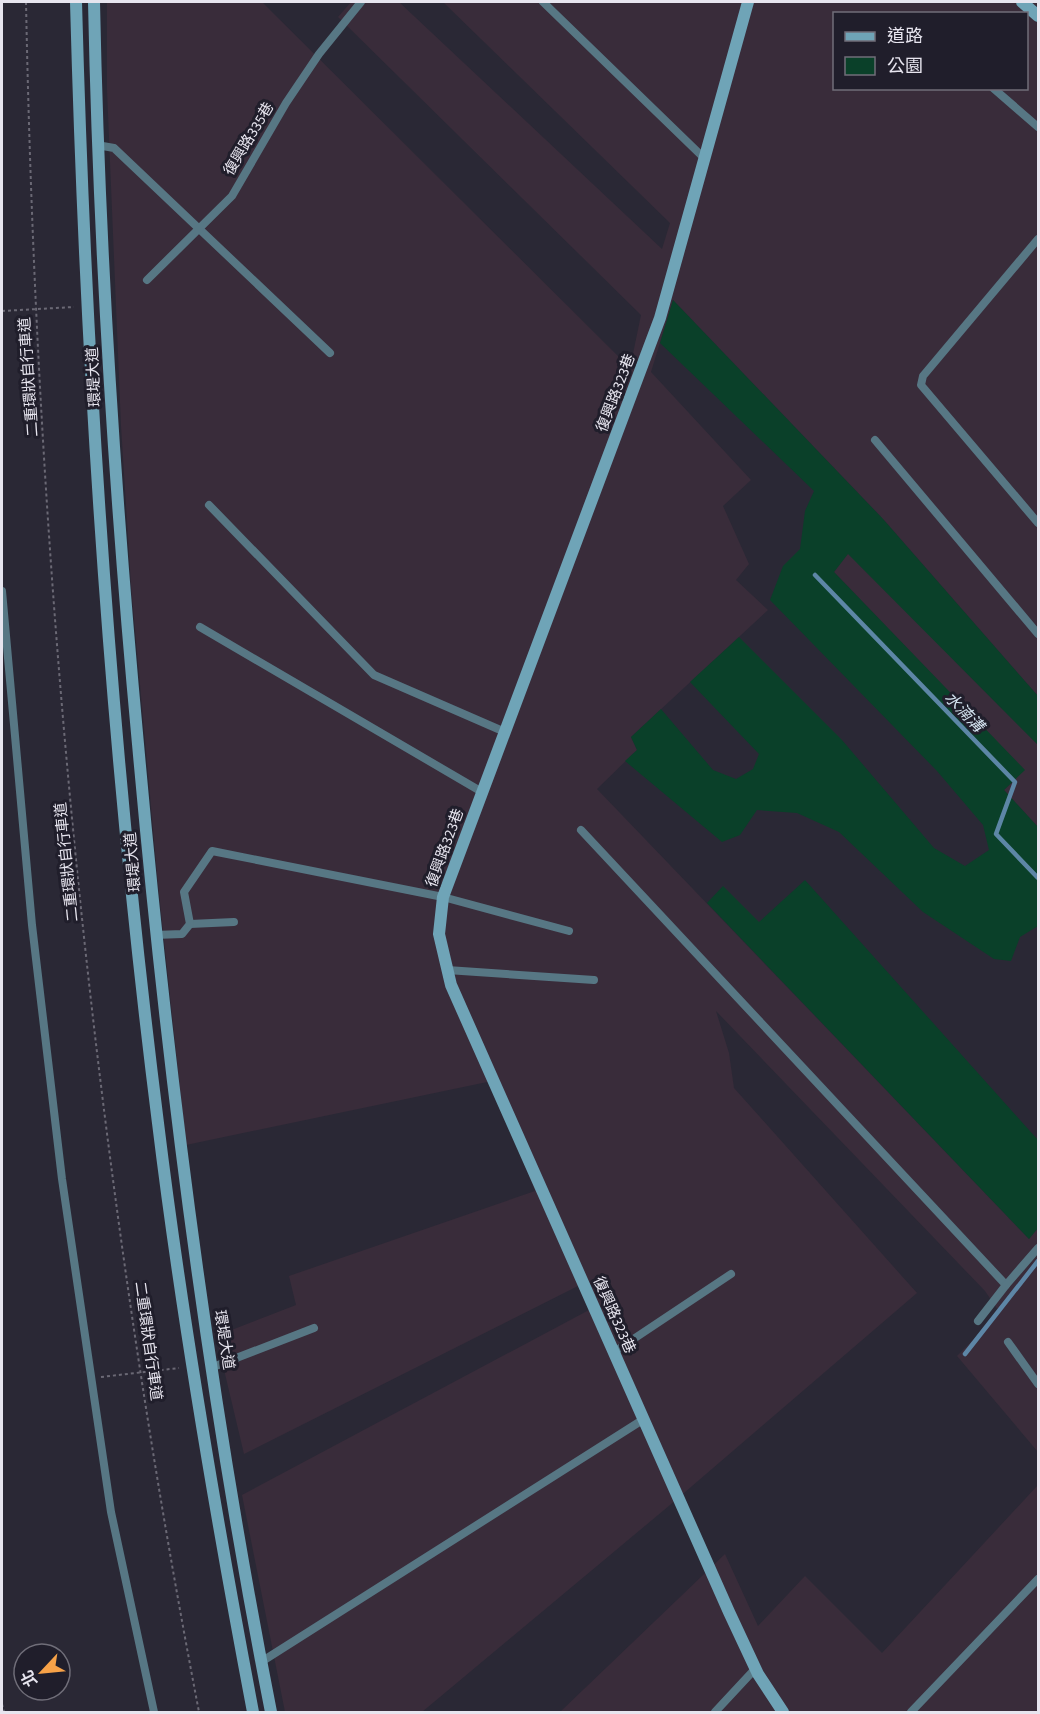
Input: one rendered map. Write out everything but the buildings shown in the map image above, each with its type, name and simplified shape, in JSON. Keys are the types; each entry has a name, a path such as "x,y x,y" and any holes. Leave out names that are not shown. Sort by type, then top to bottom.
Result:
{"street":[{"name":"環堤大道","path":"76,2 80,146 96,477 136,936 158,1127 190,1343 253,1713"},
{"name":"環堤大道","path":"94,2 97,145 118,529 155,934 188,1210 271,1713"},
{"name":"復興路323巷","path":"748,2 660,318 443,897 439,933 447,970 614,1352 755,1669 783,1713"},
{"path":"1022,2 1038,16"},
{"path":"80,146 97,145"}],"lane":[{"name":"復興路335巷","path":"147,279 232,196 293,93 361,2"},
{"path":"543,2 704,158"},
{"path":"995,90 1038,127"},
{"path":"97,145 114,148 330,353"},
{"path":"1038,239 923,376 921,385 1038,523"},
{"path":"875,440 1038,634"},
{"path":"208,505 374,675 505,732"},
{"path":"2,591 32,925 89,1378 111,1512 154,1713"},
{"path":"200,627 482,792"},
{"path":"581,830 1006,1285"},
{"path":"190,924 184,892 212,851 443,897 569,931"},
{"path":"155,934 182,934 190,924 234,922"},
{"path":"447,970 594,980"},
{"path":"978,1321 1038,1248"},
{"path":"614,1352 731,1274"},
{"path":"213,1367 314,1328"},
{"path":"1008,1342 1038,1384"},
{"path":"261,1662 644,1419"},
{"path":"911,1713 1038,1579"},
{"path":"714,1713 755,1669"}],"path":[{"name":"二重環狀自行車道","path":"26,2 35,310 56,622 79,881 110,1154 141,1373 199,1713"},
{"path":"2,311 79,307"},
{"path":"89,1378 184,1367"},
{"path":"2,1704 4,1713"}],"shaded area":[{"path":"107,2 262,2 630,368 641,315 338,17 351,2 399,2 662,249 670,223 443,2 1038,2 1038,696 883,519 673,300 651,372 751,480 723,506 749,564 736,580 768,610 631,737 637,750 597,789 1029,1239 1038,1228 1038,1452 957,1356 1000,1313 985,1291 716,1011 729,1053 734,1088 917,1293 670,1505 422,1712 285,1712 242,1495 589,1310 578,1286 244,1454 216,1336 296,1305 289,1276 535,1191 492,1081 186,1145 158,884 131,585 121,426 107,90"},
{"path":"848,553 1038,745 1038,827 1004,790 1024,770 834,572"},
{"path":"1038,1485 1038,1712 560,1712 725,1554 758,1626 805,1576 882,1653"}],"green space":[{"path":"673,300 883,519 1038,696 1038,745 848,554 834,572 1025,770 1004,790 1038,827 1038,926 1020,937 1011,961 994,959 923,912 839,832 797,813 757,810 740,835 722,842 625,761 637,750 631,737 661,709 713,770 736,779 753,769 759,754 690,682 739,637 842,740 934,848 965,866 989,850 983,825 937,771 770,600 783,566 800,549 805,511 814,491 660,343"},
{"path":"805,880 1038,1140 1038,1228 1029,1239 707,903 723,886 759,922"}],"waterway":[{"name":"水湳溝","path":"815,575 1015,782 996,834 1038,878"},
{"path":"965,1354 1038,1261"}]}
